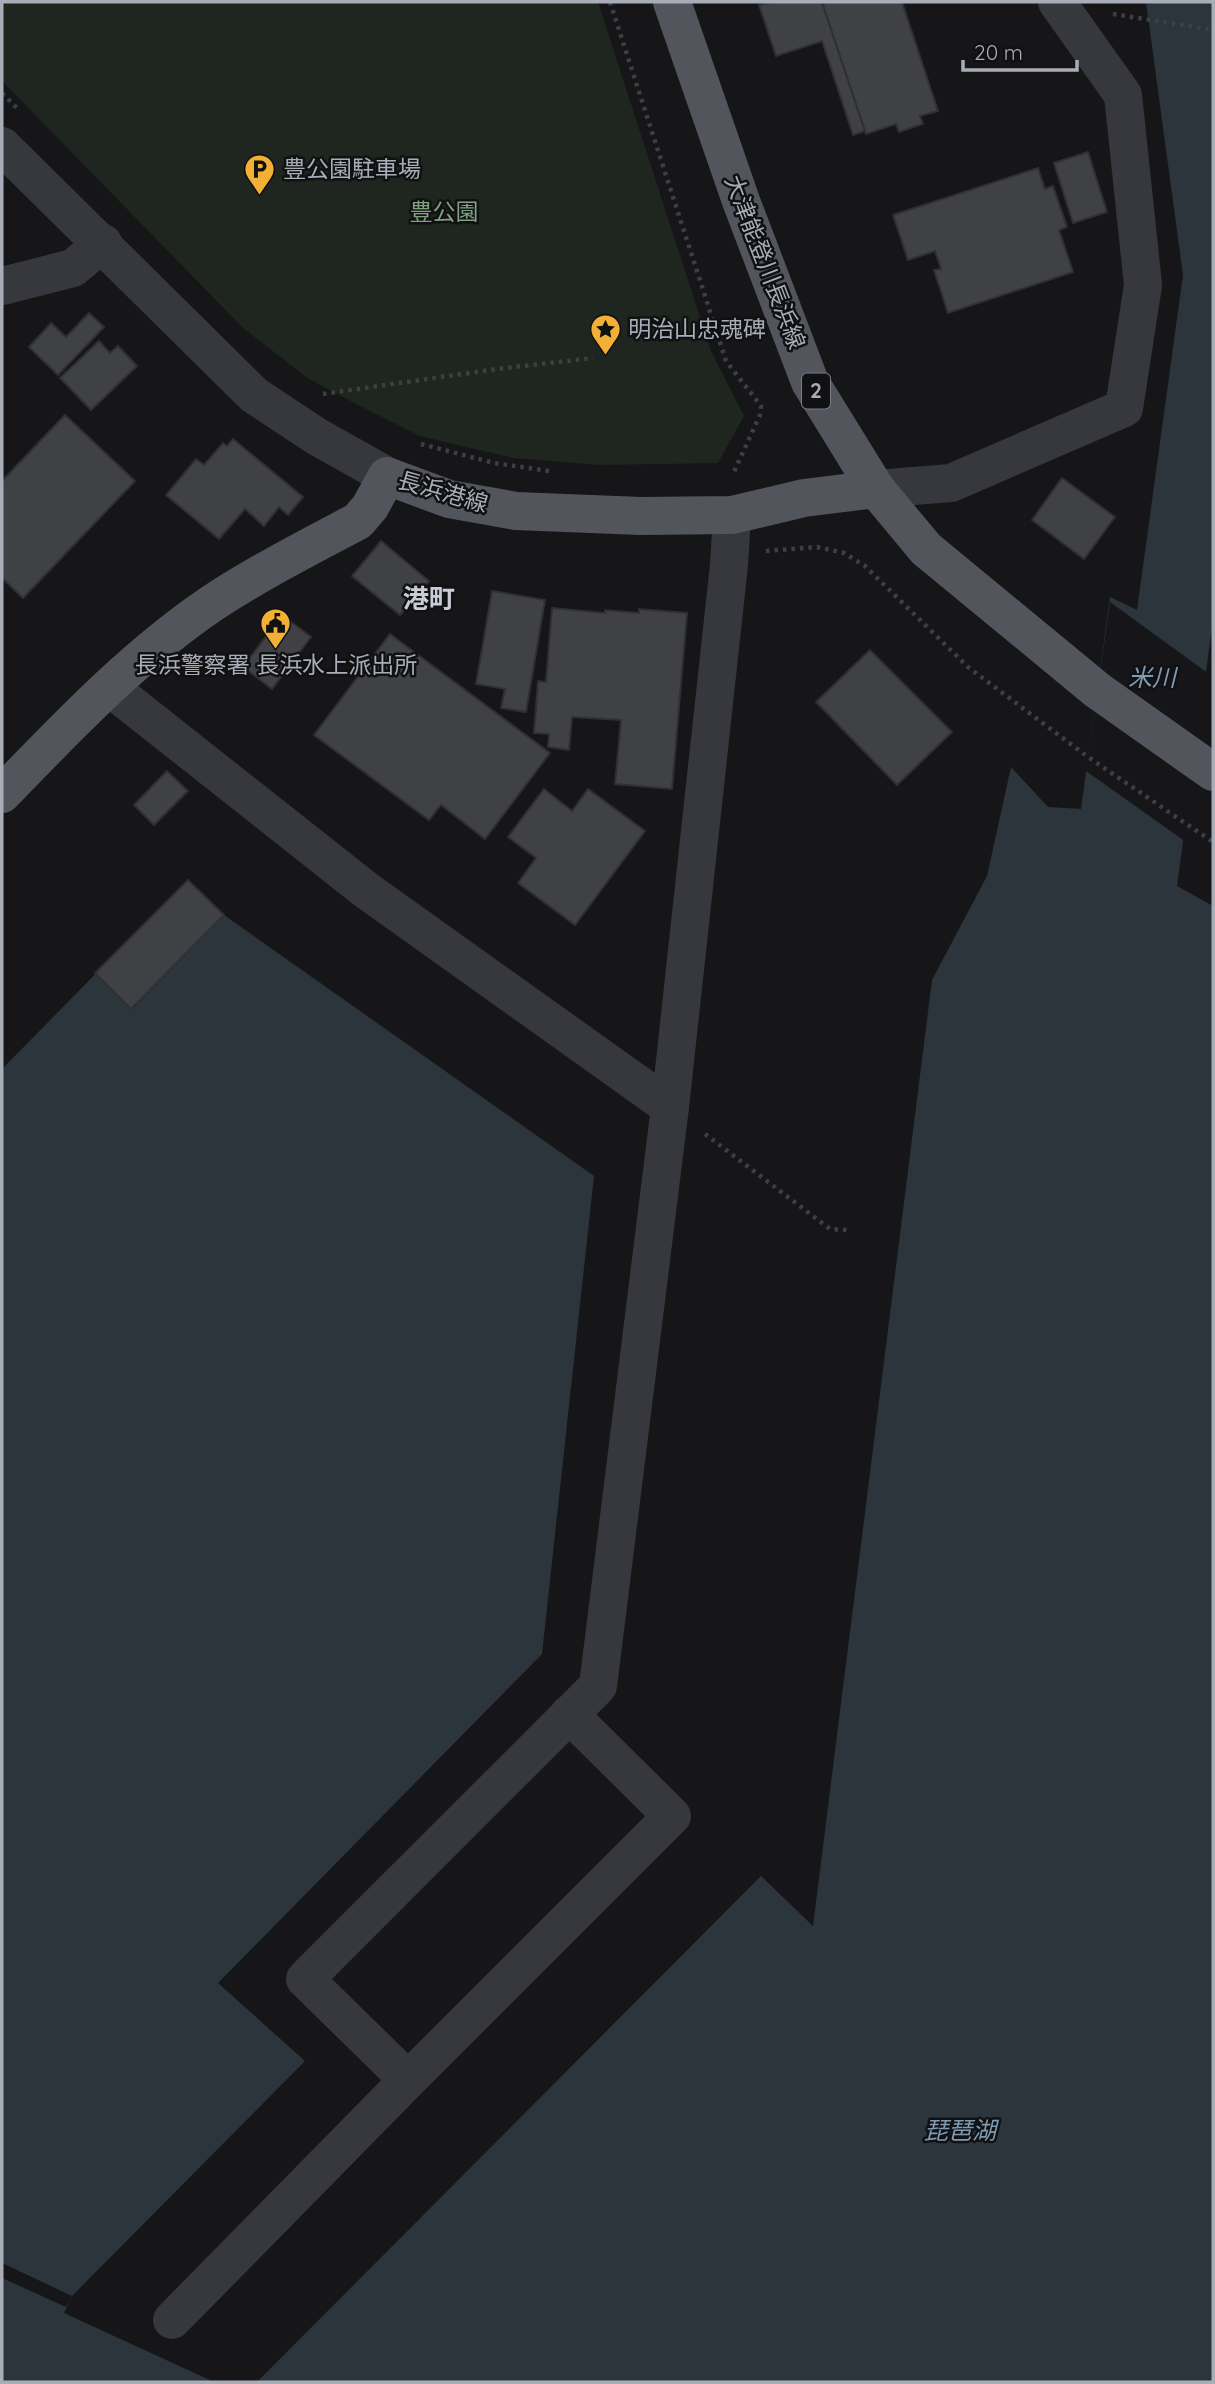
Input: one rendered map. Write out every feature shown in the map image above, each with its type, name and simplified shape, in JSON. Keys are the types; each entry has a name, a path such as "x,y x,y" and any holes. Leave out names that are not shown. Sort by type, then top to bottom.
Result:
{"main road":[{"name":"大津能登川長浜線","path":"672,2 741,201 810,382 876,489 926,549 1097,690 1212,771"},
{"name":"長浜港線","path":"2,794 73,720 165,639 213,603 257,575 358,521 370,507 387,476 449,499 516,511 640,516 732,496 804,498 876,489"}],"street":[{"path":"876,489 951,483 1124,408 1143,285 1123,95 1057,2"},
{"path":"2,146 254,395 316,436 387,476"},
{"path":"2,286 73,268 103,243"},
{"path":"408,2080 305,1979 598,1686 670,1107 728,579 732,496"},
{"path":"109,687 366,890 670,1107"},
{"path":"172,2320 672,1816 569,1714"}],"path":[{"path":"610,2 726,361 761,406 732,496"},
{"path":"1127,17 1213,30"},
{"path":"2,93 21,112"},
{"path":"319,397 496,369 593,358"},
{"path":"418,444 494,463 558,472"},
{"path":"762,552 817,547 844,553 865,566 968,667 1088,757 1213,842"},
{"path":"670,1107 830,1228 847,1230"}],"green space":[{"name":"豊公園","path":"2,2 598,2 711,351 744,416 718,463 601,465 513,458 420,436 309,379 243,328 2,81"}],"water":[{"name":"琵琶湖","path":"1146,2 1213,2 1213,620 1177,886 1213,906 1213,2382 257,2382 761,1876 813,1926 932,980 987,876 1011,767 1048,807 1081,809 1110,597 1137,610 1183,275"},
{"path":"188,880 224,915 594,1176 542,1654 218,1983 305,2061 72,2296 64,2313 214,2382 2,2382 2,1069"}],"pier":[{"path":"1110,602 1209,674 1186,842 1086,771"},
{"path":"2,2263 72,2296 66,2307 2,2278"}],"building":[{"path":"770,2 822,2 865,131 853,135 822,41 776,56 759,5"},
{"path":"822,2 902,2 938,111 920,116 923,124 899,132 896,124 866,134"},
{"path":"1088,152 1107,212 1073,223 1054,163"},
{"path":"1038,168 1045,189 1053,186 1067,227 1059,230 1073,272 948,313 934,270 941,269 935,251 908,260 893,215"},
{"path":"89,313 104,327 58,375 29,347 51,323 66,337"},
{"path":"99,341 110,353 118,346 137,366 91,410 60,378"},
{"path":"65,415 135,481 23,598 2,578 2,481"},
{"path":"233,439 303,497 288,515 279,507 264,526 245,509 219,539 166,495 196,459 204,465 223,443 227,446"},
{"path":"1062,478 1115,517 1084,559 1032,520"},
{"path":"381,541 429,581 400,615 352,576"},
{"path":"492,591 545,600 526,712 501,708 505,689 476,684"},
{"path":"552,608 605,613 605,610 639,613 639,609 687,613 672,789 615,784 621,720 572,717 569,750 548,747 549,734 534,733 538,681 546,682"},
{"path":"282,615 311,637 272,689 243,667"},
{"path":"390,634 550,753 485,839 441,805 429,820 314,735"},
{"path":"870,650 952,732 897,785 816,702"},
{"path":"167,771 188,791 154,825 134,805"},
{"path":"544,789 572,811 588,789 645,831 575,925 518,883 536,858 508,837"},
{"path":"188,880 224,915 131,1009 95,973"}],"place":[{"name":"豊公園駐車場","path":"260,196"},
{"name":"明治山忠魂碑","path":"605,356"},
{"name":"長浜警察署 長浜水上派出所","path":"276,651"}],"district":[{"name":"港町","path":"429,599"}],"water label":[{"name":"米川","path":"1152,678"}]}
